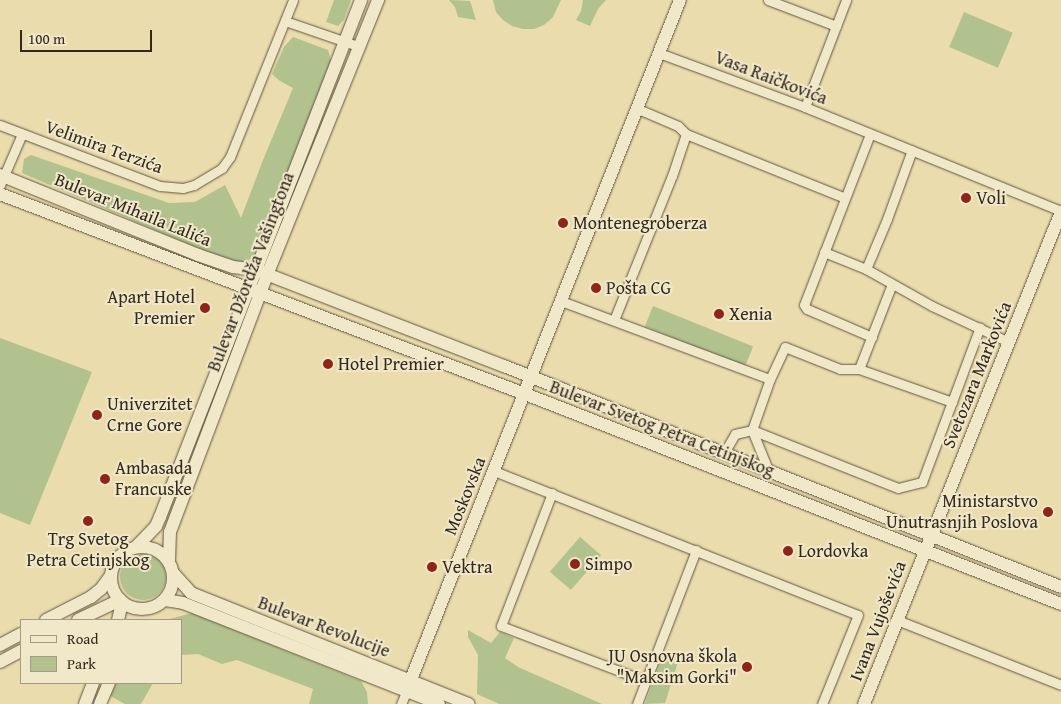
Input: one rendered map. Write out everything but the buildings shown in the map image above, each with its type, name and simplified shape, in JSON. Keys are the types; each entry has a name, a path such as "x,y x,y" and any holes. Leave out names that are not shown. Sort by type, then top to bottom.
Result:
{"main road":[{"name":"Bulevar Džordža Vašingtona","path":"262,273 344,41 361,0"},
{"name":"Bulevar Džordža Vašingtona","path":"136,547 156,526 160,517 378,0"},
{"name":"Moskovska","path":"408,686 680,0"},
{"name":"Bulevar Mihaila Lalića","path":"1,179 198,255 233,267 262,273"},
{"name":"Bulevar Mihaila Lalića","path":"0,194 255,290"},
{"name":"Svetozara Markovića","path":"924,550 1061,211"},
{"name":"Bulevar Svetog Petra Cetinjskog","path":"262,273 532,377 1061,587"},
{"name":"Bulevar Džordža Vašingtona","path":"169,560 170,532 255,290"},
{"name":"Bulevar Svetog Petra Cetinjskog","path":"255,290 1061,604"},
{"path":"48,619 101,589 111,575 117,559 125,551 136,547 144,546 158,550 169,560 174,574 173,585 165,600 159,605 144,609 136,608 121,601 113,588 111,575"},
{"name":"Ivana Vujoševića","path":"864,704 924,550"},
{"name":"Bulevar Revolucije","path":"174,574 191,594 408,686 439,704"},
{"name":"Bulevar Revolucije","path":"165,600 183,604 408,686 469,704"},
{"path":"80,619 121,601"},
{"path":"118,619 121,601"},
{"path":"136,619 144,609"},
{"path":"0,645 20,635"},
{"path":"0,662 20,652"},
{"path":"85,704 93,684"},
{"path":"100,704 108,684"}],"street":[{"name":"Velimira Terzića","path":"0,125 160,186 183,188 194,185 222,168 230,157 293,0"},
{"path":"768,0 836,26"},
{"path":"805,108 846,0"},
{"path":"285,21 358,46"},
{"name":"Vasa Raičkovića","path":"659,53 912,150 1061,211"},
{"path":"638,109 678,126 686,134 846,198"},
{"path":"1,179 22,134"},
{"path":"614,320 672,176 686,134"},
{"path":"870,134 804,306 872,337"},
{"path":"866,269 890,213 912,150"},
{"path":"824,252 866,269 932,306 1009,342"},
{"path":"859,369 892,284"},
{"path":"561,301 770,379"},
{"name":"Svetozara Markovića","path":"922,482 980,327"},
{"path":"724,453 735,434 752,430 770,379 785,347 840,369 859,369 952,402"},
{"name":"Bulevar Svetog Petra Cetinjskog","path":"752,430 769,472"},
{"name":"Bulevar Svetog Petra Cetinjskog","path":"752,430 898,488 922,482"},
{"path":"494,471 696,550 637,704"},
{"path":"552,493 501,626 646,681"},
{"name":"Ivana Vujoševića","path":"696,550 858,615 822,704"},
{"path":"897,620 1061,685"},
{"name":"Moskovska","path":"401,704 408,686"}],"green space":[{"path":"334,0 351,0 344,20 338,26 326,22"},
{"path":"449,0 470,1 476,20 458,17 455,7"},
{"path":"493,0 561,0 553,17 544,25 534,29 523,29 512,26 503,20 496,12"},
{"path":"583,0 606,0 598,9 590,26 576,20 581,11"},
{"path":"964,12 1013,33 998,68 949,47"},
{"path":"293,37 328,50 331,61 256,255 246,261 232,263 22,173 24,159 31,155 169,203 195,202 225,185 241,218 293,88 272,74 284,47"},
{"path":"653,306 753,346 745,367 645,326"},
{"path":"0,338 92,372 30,525 0,513"},
{"name":"Simpo","path":"580,537 601,555 571,590 550,572"},
{"path":"138,554 148,554 162,564 166,577 162,590 156,596 148,600 138,600 124,590 120,582 120,572 130,558"},
{"path":"192,613 361,681 367,692 368,704 309,704 313,689 237,660 222,664 198,654 182,655 182,619 170,619"},
{"path":"468,630 491,643 500,632 514,638 505,658 518,667 602,704 499,704 477,694 478,655 468,637"},
{"path":"663,654 679,659 665,703 645,704"},
{"path":"111,684 152,684 141,704 125,704 105,693"}],"place":[{"name":"Voli","path":"966,198"},
{"name":"Montenegroberza","path":"563,223"},
{"name":"Pošta CG","path":"596,288"},
{"name":"Apart Hotel Premier","path":"205,308"},
{"name":"Xenia","path":"719,314"},
{"name":"Hotel Premier","path":"328,364"},
{"name":"Univerzitet Crne Gore","path":"97,415"},
{"name":"Ambasada Francuske","path":"105,479"},
{"name":"Ministarstvo Unutrasnjih Poslova","path":"1048,512"},
{"name":"Trg Svetog Petra Cetinjskog","path":"88,521"},
{"name":"Lordovka","path":"788,551"},
{"name":"Simpo","path":"575,564"},
{"name":"Vektra","path":"432,567"},
{"name":"JU Osnovna škola \"Maksim Gorki\"","path":"747,667"}]}
